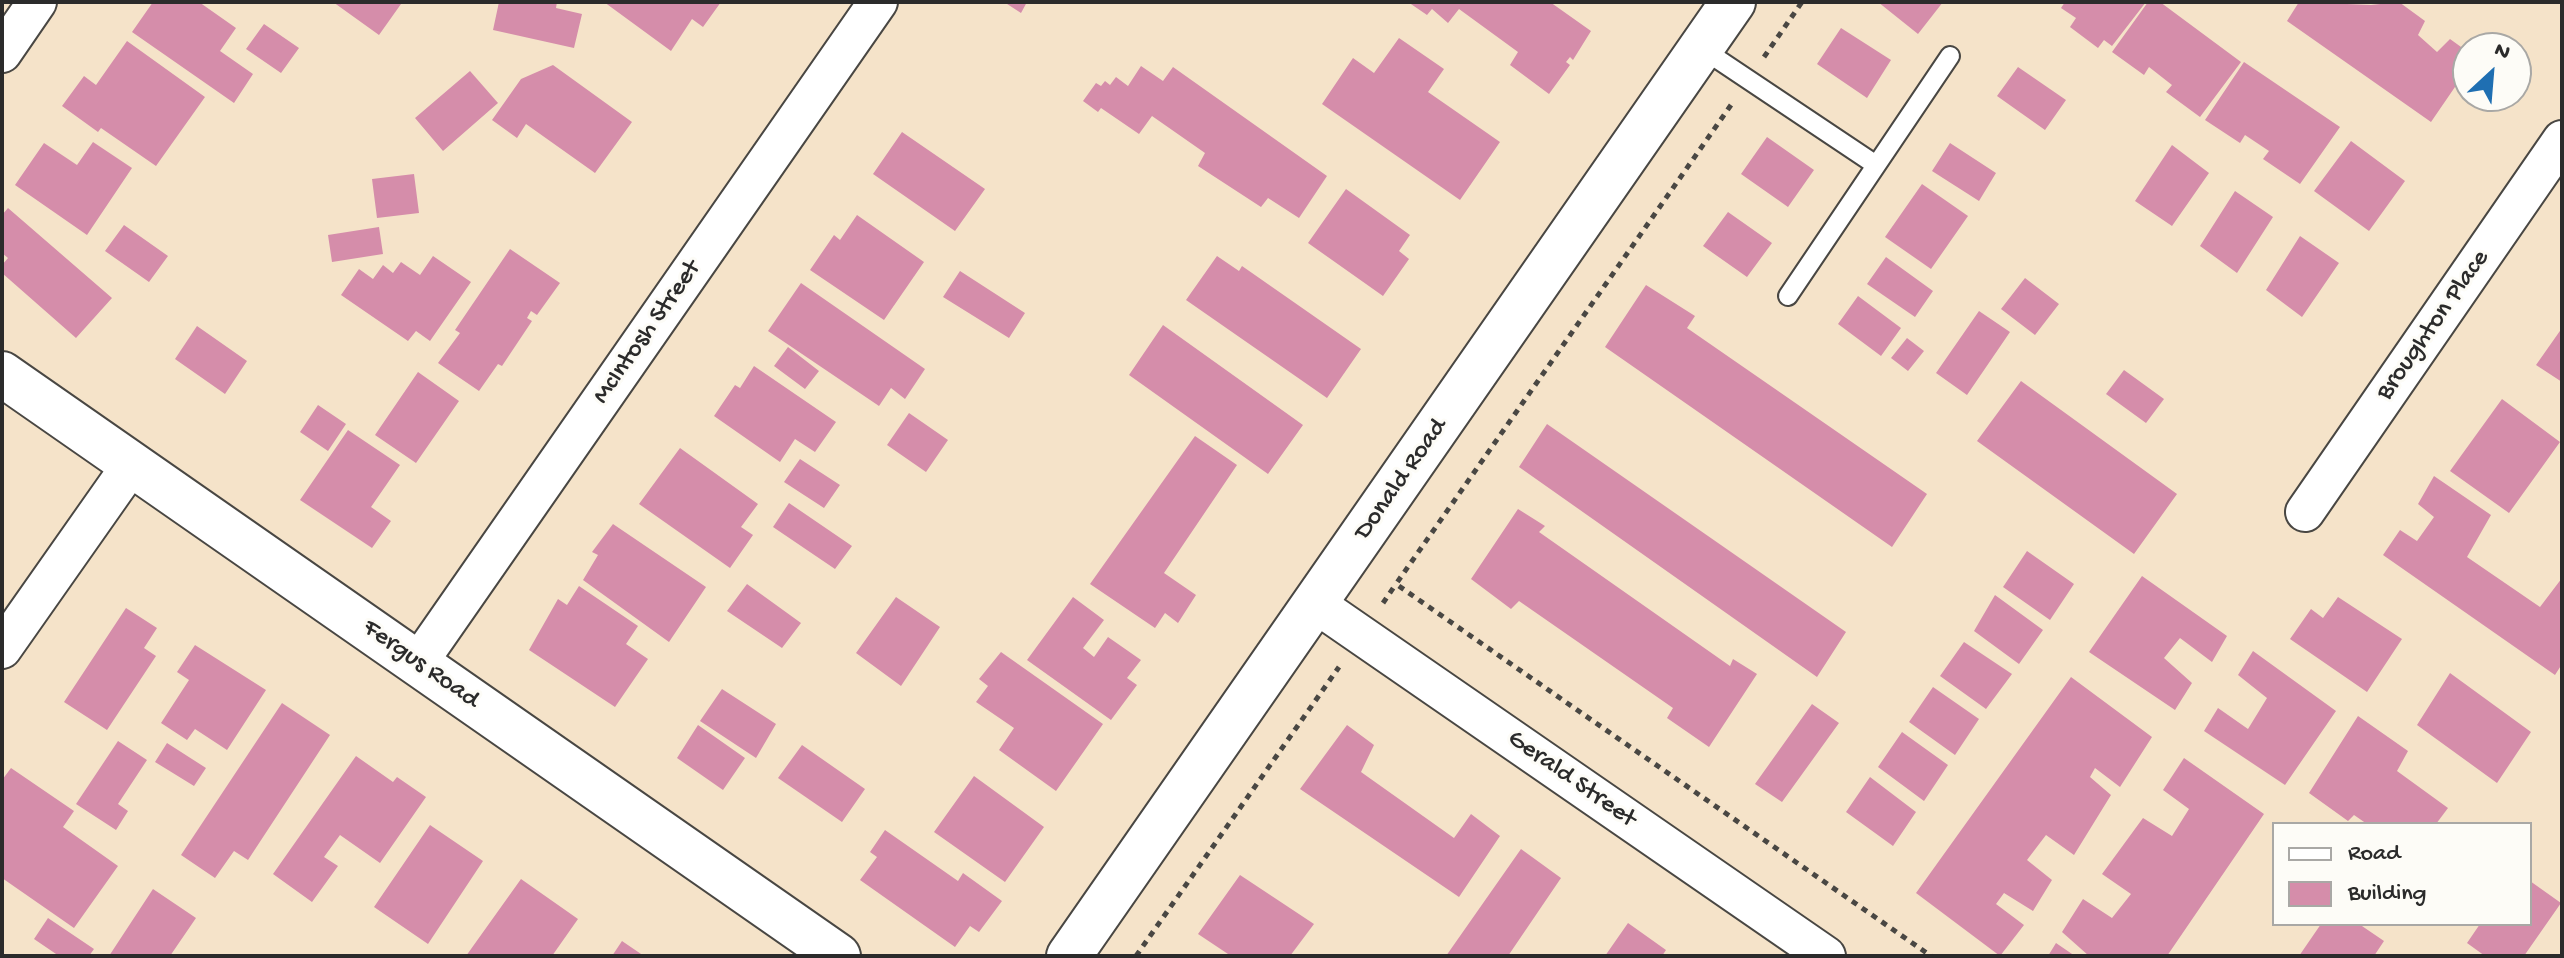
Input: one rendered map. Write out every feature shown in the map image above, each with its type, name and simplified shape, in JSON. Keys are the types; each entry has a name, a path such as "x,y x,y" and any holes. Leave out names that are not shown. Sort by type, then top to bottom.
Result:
{"street":[{"path":"2,53 37,2"},
{"name":"McIntosh Street","path":"418,663 878,2"},
{"name":"Donald Road","path":"1069,956 1733,2"},
{"name":"Broughton Place","path":"2305,512 2562,140"},
{"name":"Fergus Road","path":"2,374 838,956"},
{"path":"2,649 132,464"},
{"name":"Gerald Street","path":"1316,604 1826,956"}],"lane":[{"path":"1701,48 1876,165"},
{"path":"1788,296 1950,56"}],"path":[{"path":"1136,956 1802,2"},
{"path":"1396,584 1931,956"}],"building":[{"path":"153,2 199,2 236,28 220,51 253,74 234,103 132,32"},
{"path":"333,2 399,2 401,4 379,35"},
{"path":"499,2 557,2 556,8 582,14 574,48 493,30"},
{"path":"604,2 721,2 703,27 692,19 671,51"},
{"path":"1004,2 1027,2 1021,13"},
{"path":"1408,2 1550,2 1591,31 1573,60 1570,57 1566,62 1570,65 1549,94 1510,65 1518,52 1459,9 1448,23 1432,9 1427,15"},
{"path":"1878,2 1943,2 1918,34"},
{"path":"2065,2 2146,2 2112,46 2104,40 2098,48 2070,27 2076,18 2061,8"},
{"path":"2148,2 2160,2 2241,62 2200,117 2166,92 2172,85 2149,67 2144,75 2112,52"},
{"path":"2299,2 2371,5 2399,2 2425,21 2418,35 2437,52 2452,40 2452,91 2431,122 2287,21"},
{"path":"264,24 299,48 281,73 246,49"},
{"path":"1841,28 1891,60 1867,98 1817,64"},
{"path":"1399,38 1444,69 1428,92 1500,142 1460,200 1322,104 1353,58 1374,73"},
{"path":"127,41 205,97 156,166 101,128 98,132 62,106 84,76 96,85"},
{"path":"2244,62 2340,127 2300,184 2263,159 2269,151 2245,135 2240,143 2205,120"},
{"path":"553,65 632,122 595,173 526,124 517,138 492,120 521,79"},
{"path":"1141,66 1163,81 1173,67 1327,176 1299,218 1268,198 1261,207 1198,166 1205,153 1152,116 1139,134 1101,108 1098,112 1083,101 1096,83 1101,86 1105,81 1110,85 1116,77 1128,86"},
{"path":"2018,67 2066,100 2045,130 1997,96"},
{"path":"470,71 498,103 443,151 415,118"},
{"path":"902,132 985,189 955,231 873,174"},
{"path":"1767,137 1814,170 1788,207 1741,174"},
{"path":"2351,141 2405,181 2369,231 2314,191"},
{"path":"93,142 132,168 87,235 15,185 44,143 77,165"},
{"path":"1950,143 1996,173 1979,201 1932,171"},
{"path":"2172,145 2209,173 2172,226 2135,201"},
{"path":"414,174 419,213 377,218 372,179"},
{"path":"1922,184 1968,216 1931,269 1885,237"},
{"path":"1346,189 1410,235 1399,251 1409,259 1383,296 1308,243"},
{"path":"2235,191 2273,217 2237,273 2200,246"},
{"path":"8,208 112,298 76,338 2,273 2,265 8,258 2,253 2,215"},
{"path":"1728,212 1772,243 1747,277 1703,246"},
{"path":"857,215 924,262 884,320 810,270 834,235 840,240"},
{"path":"124,225 168,256 149,282 105,251"},
{"path":"379,227 383,254 332,262 328,235"},
{"path":"2300,236 2339,263 2302,317 2266,290"},
{"path":"510,249 560,283 537,315 531,311 527,318 532,321 502,366 498,364 479,391 438,363 460,333 455,330"},
{"path":"433,256 471,282 430,341 416,331 408,341 341,295 359,269 373,279 383,265 393,273 401,262 420,275"},
{"path":"1217,256 1239,271 1242,266 1361,349 1327,398 1186,300"},
{"path":"1886,257 1933,291 1915,317 1867,284"},
{"path":"960,271 1025,313 1009,338 943,297"},
{"path":"2025,278 2059,304 2035,335 2001,309"},
{"path":"801,283 925,369 905,399 891,388 879,406 768,331"},
{"path":"1646,285 1695,316 1687,328 1927,494 1892,547 1605,347"},
{"path":"1858,296 1901,328 1881,356 1838,324"},
{"path":"1979,311 2010,332 1967,395 1936,373"},
{"path":"1163,325 1303,425 1268,474 1129,375"},
{"path":"197,326 247,361 225,394 175,359"},
{"path":"2562,328 2562,382 2536,365"},
{"path":"1907,338 1924,351 1908,371 1891,358"},
{"path":"788,347 819,371 805,389 774,366"},
{"path":"754,366 836,422 815,452 795,439 780,462 714,416 735,385 740,388"},
{"path":"2124,370 2164,399 2146,423 2106,394"},
{"path":"418,372 459,401 416,463 375,435"},
{"path":"2021,381 2177,494 2134,554 1977,441"},
{"path":"2502,399 2560,442 2509,513 2450,471"},
{"path":"318,405 346,424 328,451 300,432"},
{"path":"909,413 948,440 926,472 887,445"},
{"path":"1547,424 1846,632 1817,677 1519,467"},
{"path":"348,430 400,465 371,507 391,521 372,548 300,500"},
{"path":"1195,436 1237,465 1164,573 1196,595 1178,623 1165,613 1155,628 1090,584"},
{"path":"680,448 758,504 741,527 753,535 730,568 639,504"},
{"path":"800,459 840,485 824,508 784,482"},
{"path":"2434,476 2491,515 2467,557 2540,607 2562,578 2562,664 2555,675 2383,555 2400,530 2417,541 2434,517 2418,504"},
{"path":"789,503 852,546 835,569 773,527"},
{"path":"1518,509 1545,526 1539,532 1730,666 1733,659 1757,674 1709,747 1667,718 1673,708 1519,601 1511,609 1471,579"},
{"path":"613,524 706,587 669,642 583,580 598,555 592,552"},
{"path":"2027,551 2074,584 2050,620 2003,587"},
{"path":"2142,576 2227,636 2212,662 2180,638 2164,658 2192,683 2175,710 2089,652"},
{"path":"747,584 801,623 782,648 727,611"},
{"path":"579,586 638,626 626,644 648,659 615,707 529,650 558,599 567,605"},
{"path":"1995,595 2043,630 2019,664 1974,631"},
{"path":"896,597 940,627 901,686 856,653"},
{"path":"1073,597 1104,620 1083,648 1094,657 1108,637 1141,660 1127,678 1137,685 1111,720 1027,660"},
{"path":"2338,597 2402,639 2367,692 2290,639 2311,609 2323,618"},
{"path":"126,608 157,628 144,648 156,656 107,730 64,702"},
{"path":"1964,642 2012,674 1986,709 1940,676"},
{"path":"195,645 266,690 227,750 195,729 187,740 161,723 189,680 177,672"},
{"path":"2253,651 2336,711 2285,785 2204,731 2218,708 2248,729 2267,698 2238,675"},
{"path":"1001,652 1103,724 1056,791 999,750 1014,728 976,702 988,686 979,679"},
{"path":"2450,673 2531,732 2497,783 2417,725"},
{"path":"2071,677 2152,737 2120,787 2095,768 2090,777 2111,795 2074,855 2046,835 2027,860 2052,880 2033,911 2004,893 1996,904 2024,925 2000,956 1916,893"},
{"path":"1933,687 1979,719 1955,755 1909,722"},
{"path":"722,689 776,724 756,758 700,721"},
{"path":"282,703 330,735 248,860 234,851 215,878 181,855"},
{"path":"1812,704 1839,723 1782,802 1755,784"},
{"path":"2358,716 2408,751 2397,771 2448,808 2438,822 2364,822 2354,815 2348,821 2309,793"},
{"path":"698,725 745,758 723,790 677,758"},
{"path":"1347,725 1374,745 1361,772 1454,838 1471,814 1500,836 1459,897 1300,789"},
{"path":"1902,732 1948,765 1924,801 1878,767"},
{"path":"118,741 147,760 118,804 128,811 116,830 76,804"},
{"path":"167,743 206,768 194,786 155,762"},
{"path":"802,745 865,789 842,822 778,778"},
{"path":"356,756 393,782 397,777 426,797 380,863 340,835 324,857 338,866 312,902 273,874"},
{"path":"2184,758 2264,814 2167,956 2089,956 2062,932 2083,899 2112,918 2131,894 2102,874 2143,818 2172,836 2189,809 2163,790"},
{"path":"11,768 74,811 63,827 118,866 74,928 2,878 2,780"},
{"path":"974,776 1044,827 1005,882 934,832"},
{"path":"1870,777 1916,812 1893,846 1846,812"},
{"path":"430,825 483,861 428,944 374,907"},
{"path":"885,830 958,881 963,873 1002,901 979,932 970,926 955,947 860,880 877,857 870,852"},
{"path":"1521,849 1561,878 1508,956 1446,956"},
{"path":"1240,875 1314,924 1290,956 1231,956 1198,934"},
{"path":"521,879 578,919 552,956 466,956"},
{"path":"2532,882 2561,903 2524,956 2485,956 2467,943 2479,926 2532,926"},
{"path":"153,889 196,918 170,956 109,956"},
{"path":"48,918 94,949 89,956 59,956 34,939"},
{"path":"1628,923 1666,950 1662,956 1605,956"},
{"path":"2320,926 2362,926 2384,941 2374,956 2299,956"},
{"path":"622,941 644,956 612,956"},
{"path":"2056,943 2075,956 2048,956"}]}
